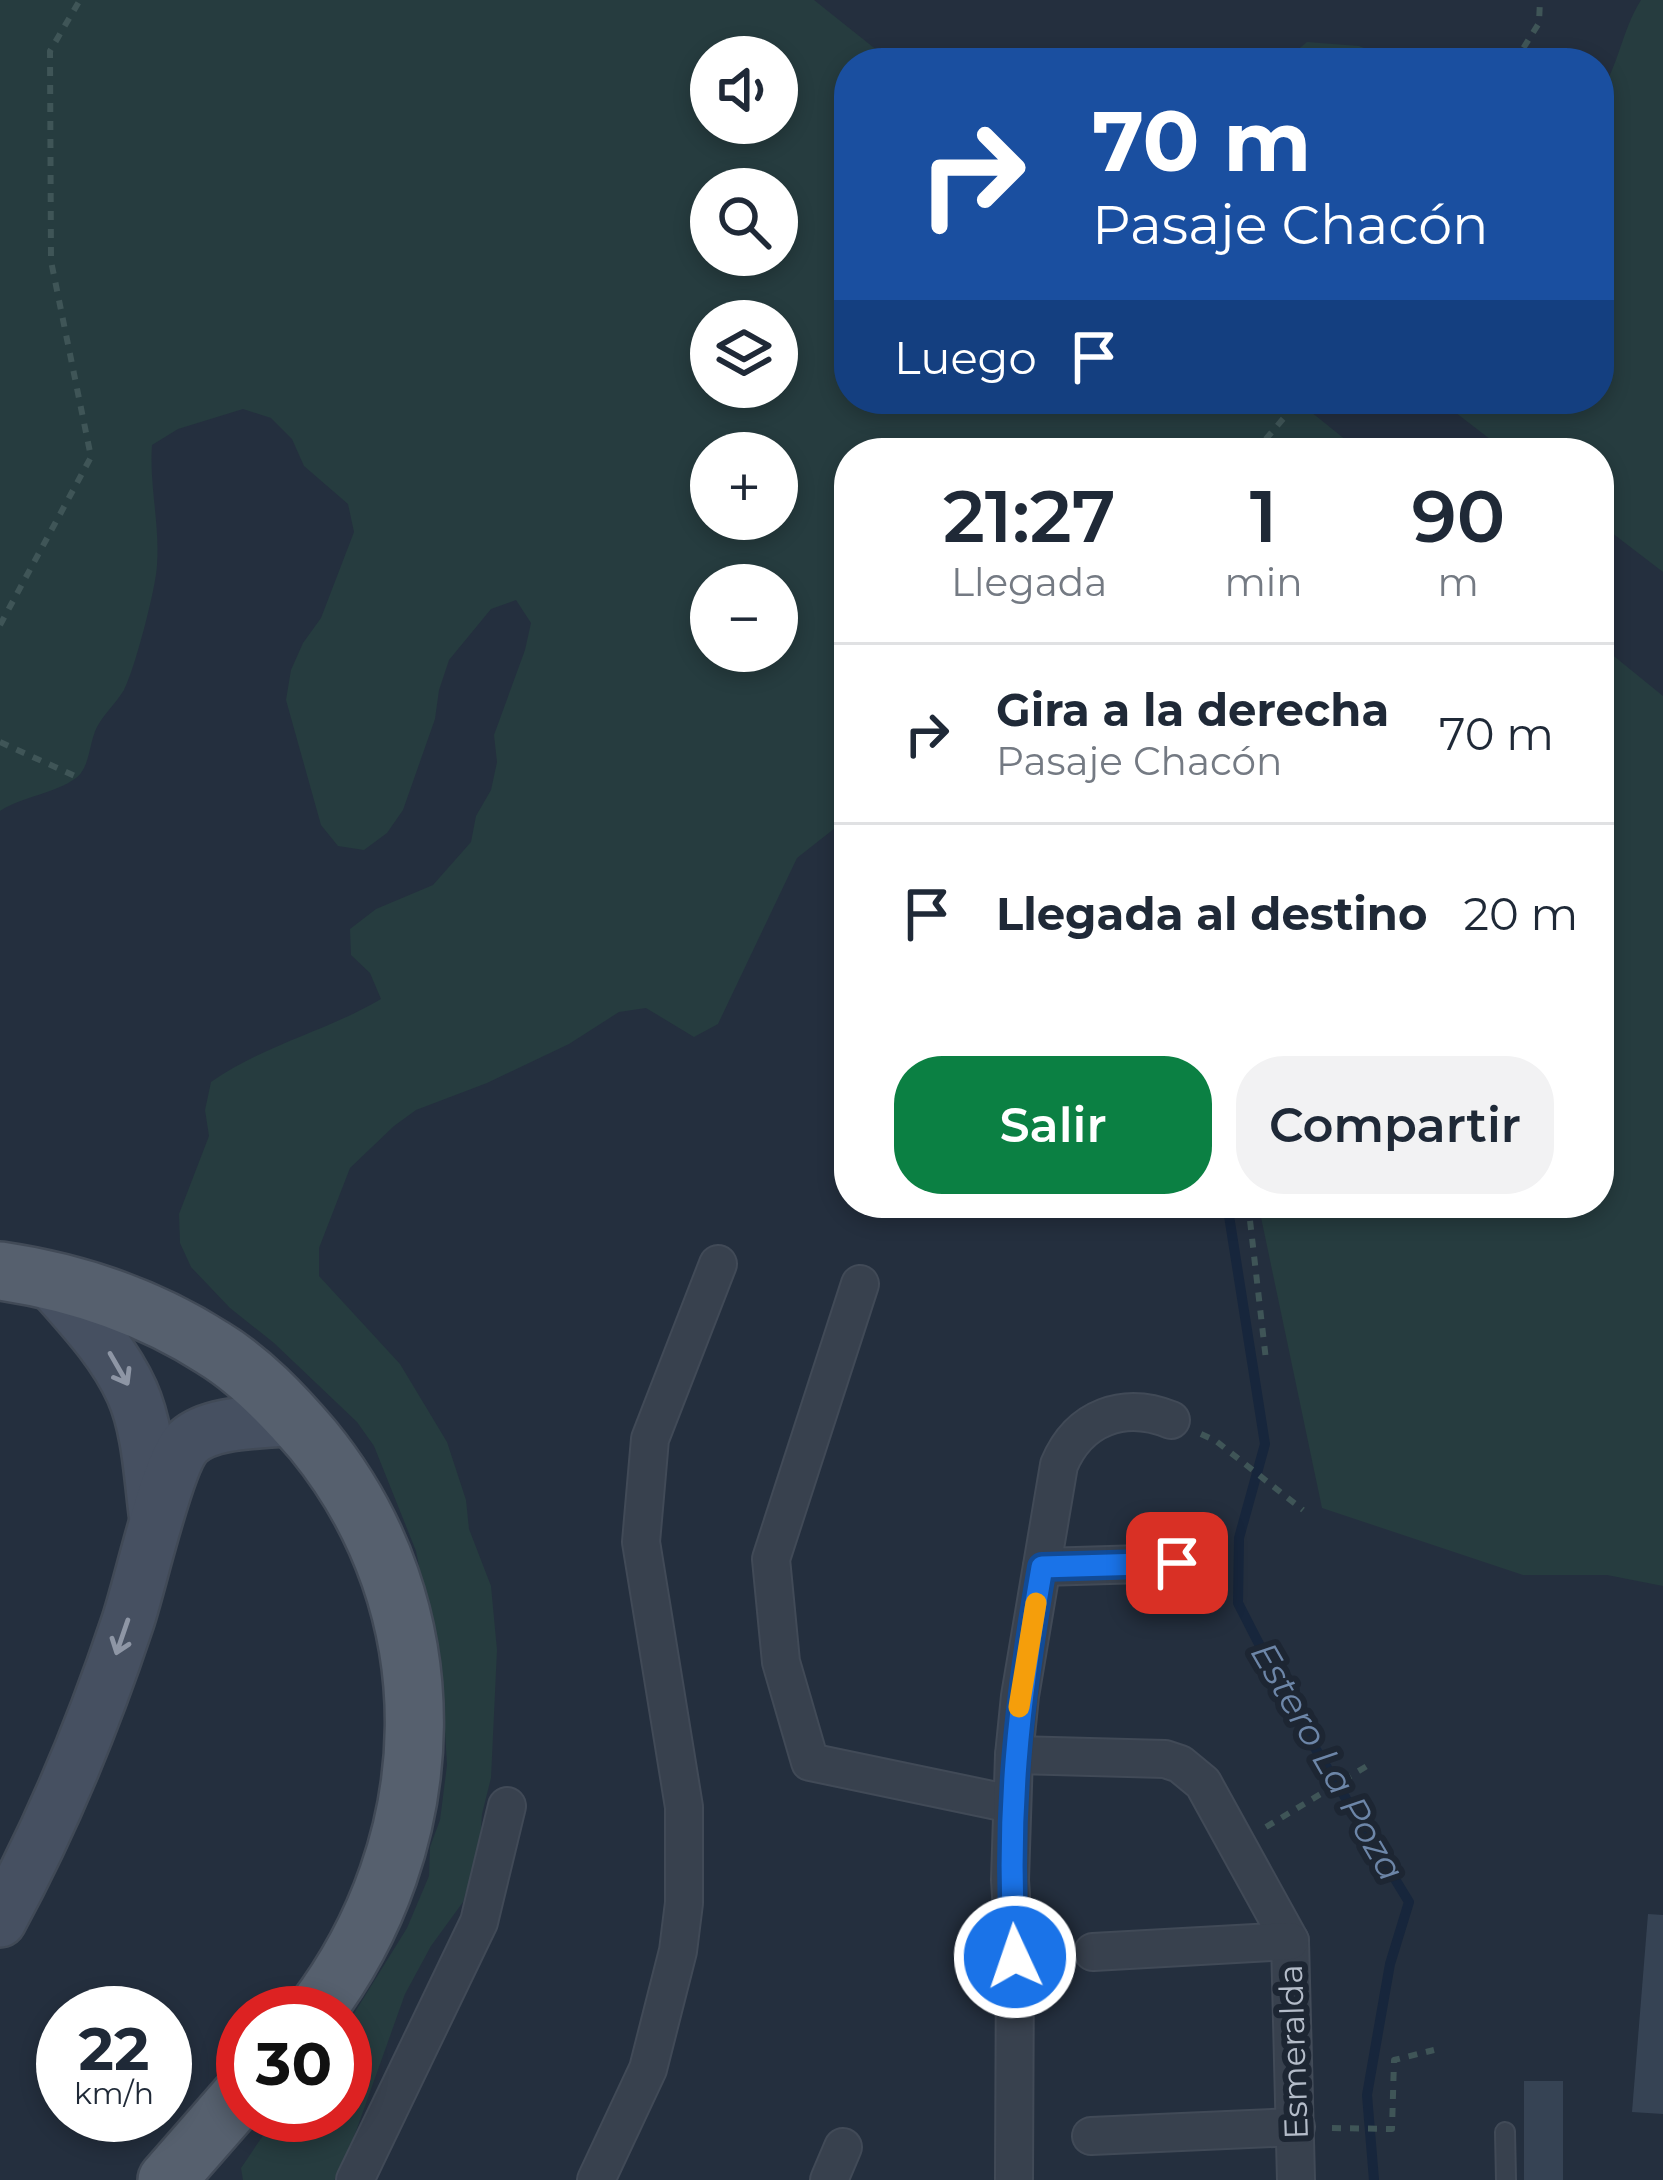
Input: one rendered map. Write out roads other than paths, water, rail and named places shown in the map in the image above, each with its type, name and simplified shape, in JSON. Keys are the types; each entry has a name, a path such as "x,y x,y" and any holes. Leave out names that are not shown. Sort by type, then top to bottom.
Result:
{"main road":[{"path":"23,1275 128,1304 214,1348 260,1384 295,1419 350,1493 390,1576 403,1620 415,1711 410,1791 398,1853 361,1942 332,1986"},
{"path":"167,2180 216,2123"}],"street":[{"path":"596,2180 648,2069 678,1952 686,1855 683,1807 641,1542 650,1439 718,1264"},
{"path":"23,1275 101,1339 133,1394 147,1447 157,1525"},
{"path":"860,1284 771,1558 781,1662 810,1762 1011,1804"},
{"path":"1014,2180 1014,1755 1059,1465 1088,1425 1120,1412 1154,1413 1171,1420"},
{"path":"0,1921 55,1810 94,1716 172,1467 189,1441 212,1430 295,1419"},
{"path":"1042,1567 1177,1563"},
{"name":"Esmeralda","path":"1014,1755 1149,1757 1180,1764 1210,1794 1290,1941 1297,2180"},
{"path":"356,2180 479,1922 507,1806"},
{"path":"1093,1952 1290,1941"},
{"path":"1091,2136 1296,2127"}],"lane":[{"path":"1505,2132 1506,2180"}],"waterway":[{"name":"Estero La Poza","path":"1229,1218 1265,1444 1239,1538 1238,1603 1298,1720 1409,1902 1390,1964 1367,2095 1374,2180"}]}
